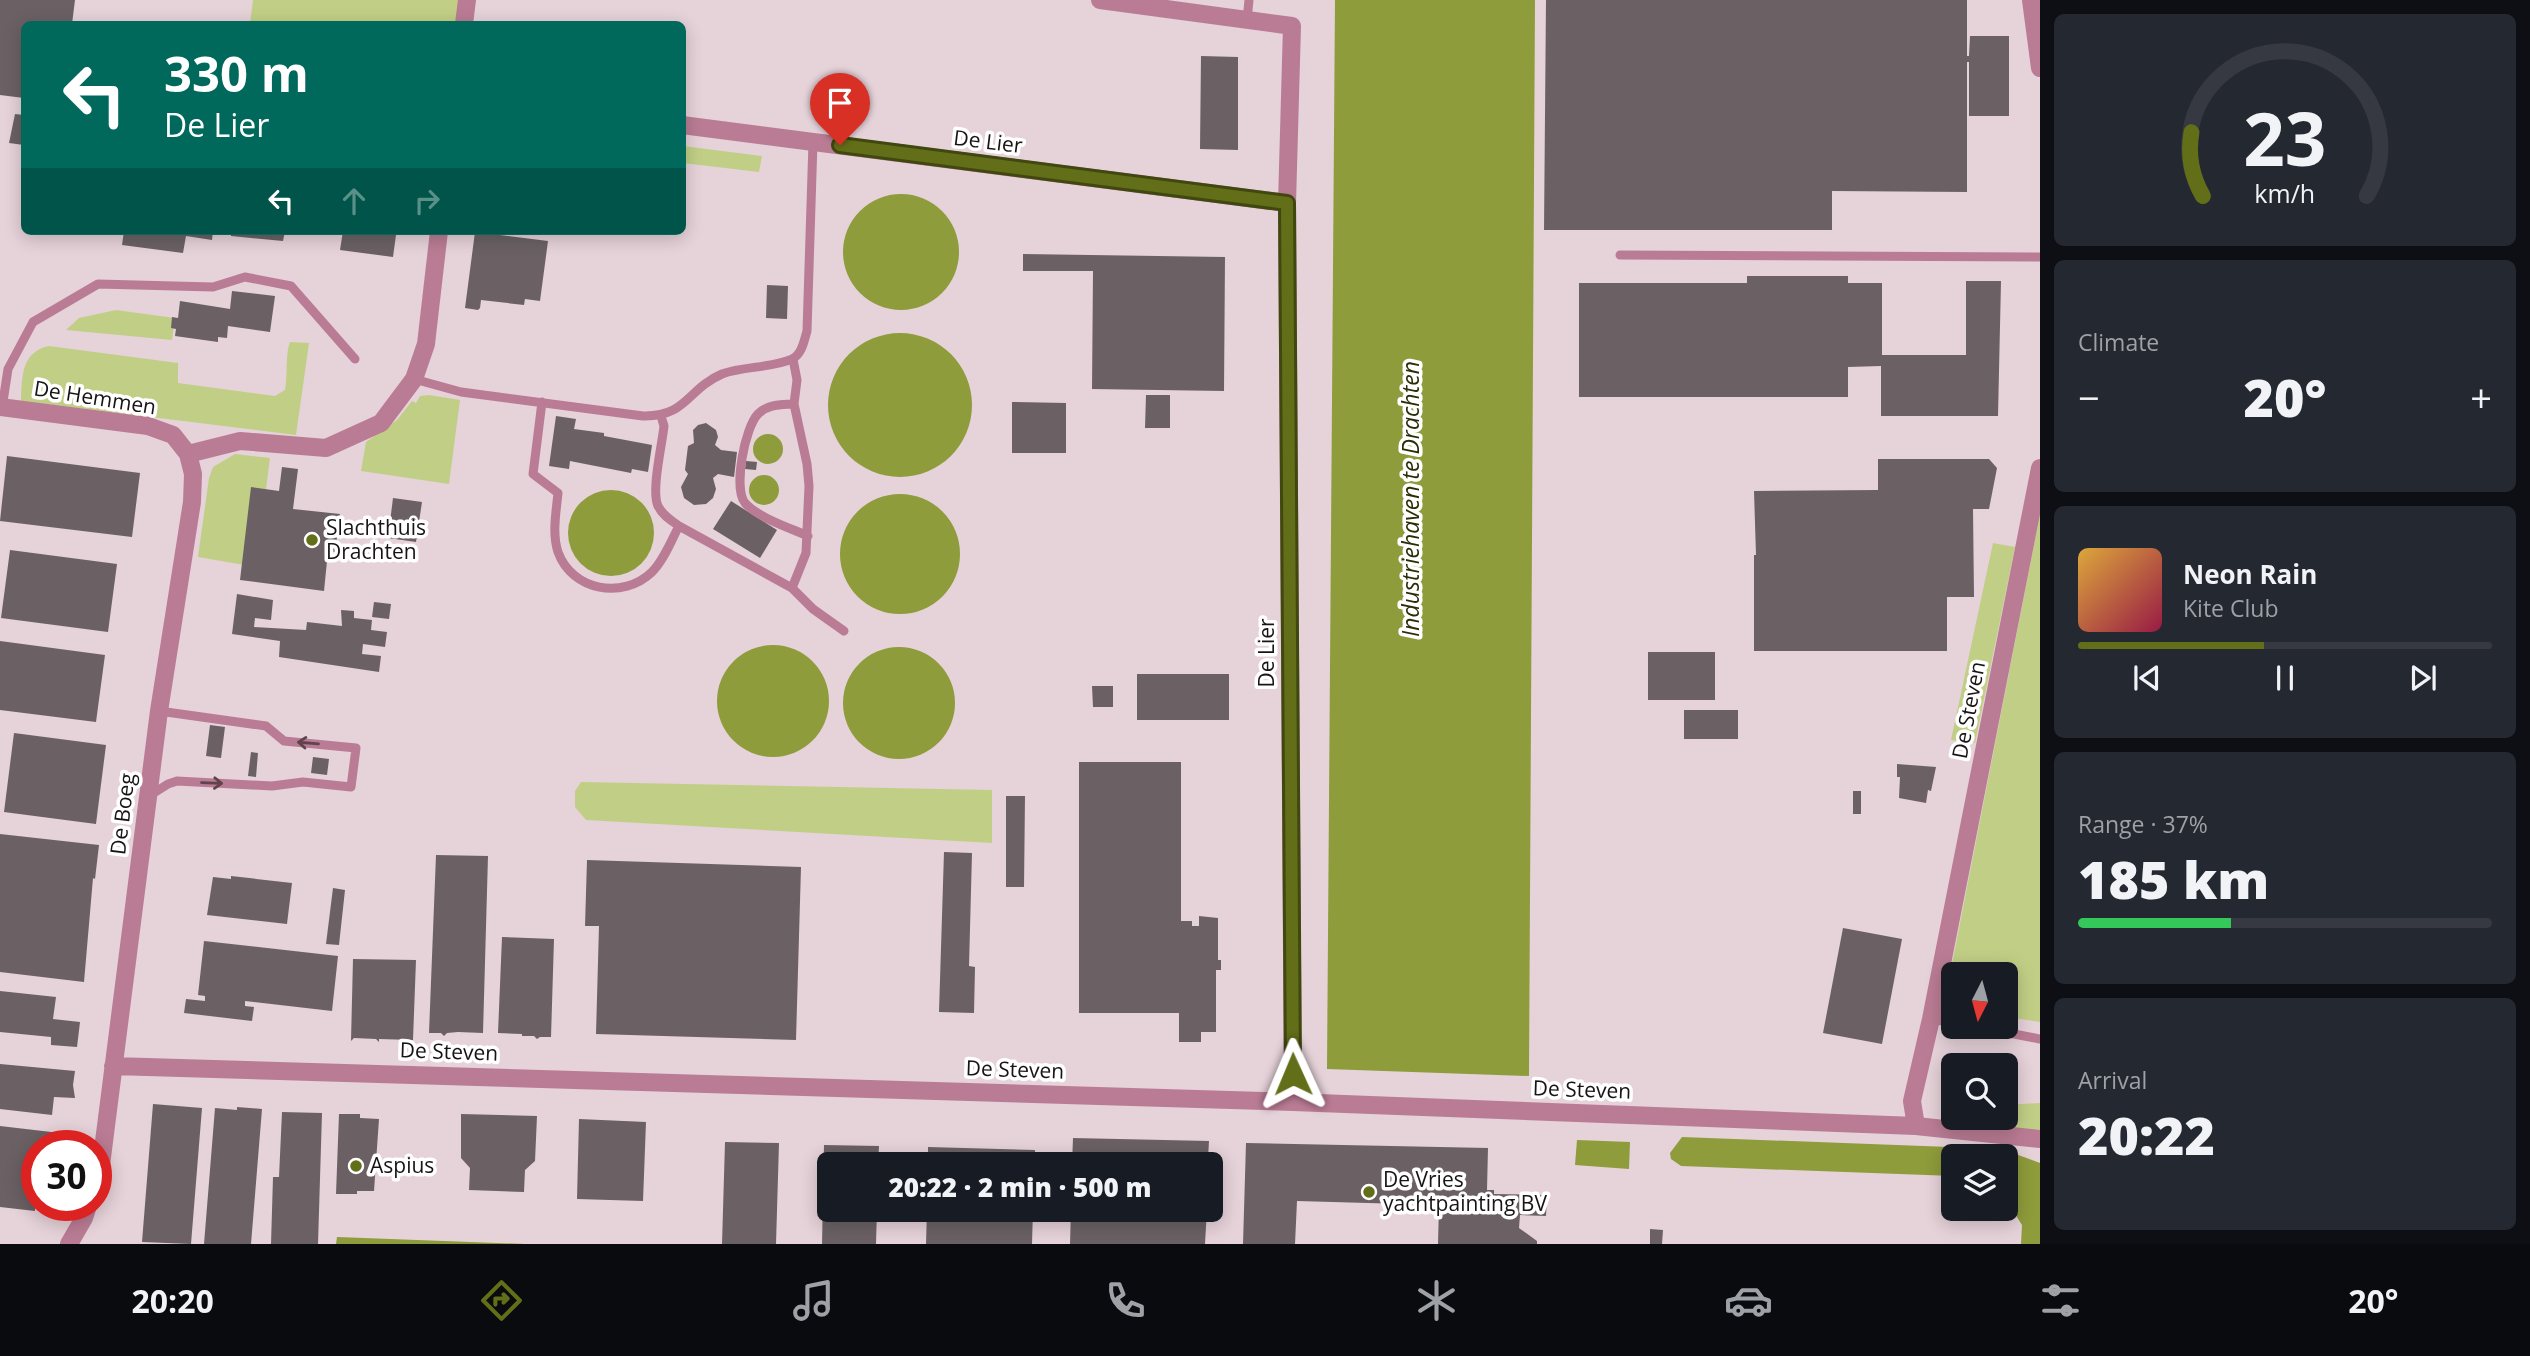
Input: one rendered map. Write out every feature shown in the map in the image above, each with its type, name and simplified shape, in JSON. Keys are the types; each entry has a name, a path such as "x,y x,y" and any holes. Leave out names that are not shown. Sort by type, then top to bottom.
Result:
{"street":[{"path":"464,21 467,0"},
{"path":"1100,0 1135,2 1247,20"},
{"path":"2031,0 2040,68"},
{"name":"De Lier","path":"1247,20 1292,26 1287,203 1293,1102"},
{"name":"De Lier","path":"686,125 1287,203"},
{"path":"188,454 240,441 326,448 381,423 414,379 426,344 439,235"},
{"name":"De Hemmen","path":"1,408 148,426 173,435 188,454"},
{"name":"De Boeg","path":"105,1130 159,711 192,502 193,474 188,454"},
{"name":"De Steven","path":"1916,1126 1912,1101 1931,1019 2040,468"},
{"name":"De Steven","path":"113,1066 1293,1102 1916,1126 2040,1139"},
{"path":"69,1244 83,1221"}],"lane":[{"path":"1247,20 1249,0"},
{"path":"414,379 461,392 661,416 672,413 711,379 726,372 793,359 803,348 807,331 813,142"},
{"path":"1620,256 2040,257"},
{"path":"1,408 8,369 33,322 98,284 213,287 245,277 292,286 355,359"},
{"path":"792,588 802,568 808,536 807,464 794,404 797,380 793,359"},
{"path":"542,402 533,474 558,493 555,541 562,561 576,577 602,589 630,586 654,570 679,526"},
{"path":"794,404 766,408 753,420 743,456 740,490 743,500 755,511 808,536"},
{"path":"661,416 664,426 656,491 657,504 664,515 679,526 792,588 813,609 844,631"},
{"path":"148,797 168,783 177,781 272,786 303,782 351,787 356,748 284,741 266,726 159,711"},
{"path":"1931,1019 1941,1021"},
{"path":"2018,1035 2040,1039"}],"shaded area":[{"path":"0,0 2040,0 2040,1244 0,1244"},
{"path":"253,0 463,0 460,21 250,21"},
{"path":"686,146 762,156 759,172 686,163"},
{"path":"116,310 175,318 172,340 66,330 79,318"},
{"path":"290,342 309,343 296,435 21,401 23,375 28,360 40,349 49,346 178,363 178,383 275,396 285,390"},
{"path":"420,396 460,400 449,484 361,471 366,442 397,420 412,401 416,403"},
{"path":"235,454 270,458 256,567 198,557 209,478 213,467"},
{"path":"2040,514 2040,1022 2018,1019 2018,962 1952,962"},
{"path":"1993,543 2015,547 1975,743 1951,740"},
{"path":"581,782 992,790 992,843 586,820 575,807 575,791"},
{"path":"2040,1103 2040,1135 2018,1129 2018,1104"}],"water":[{"name":"Industriehaven te Drachten","path":"1335,0 1535,0 1529,1076 1327,1069"},
{"path":"901,194 923,198 942,211 955,230 959,252 955,274 942,293 923,306 901,310 879,306 860,293 847,274 843,252 847,230 860,211 879,198"},
{"path":"900,333 927,339 951,354 966,378 972,405 966,432 951,456 927,471 900,477 873,471 849,456 834,432 828,405 834,378 849,354 873,339"},
{"path":"768,434 778,439 783,449 778,459 768,464 758,459 753,449 758,439"},
{"path":"764,475 775,479 779,490 775,501 764,505 753,501 749,490 753,479"},
{"path":"611,490 628,493 642,502 651,516 654,533 651,550 642,564 628,573 611,576 594,573 580,564 571,550 568,533 571,516 580,502 594,493"},
{"path":"900,494 923,499 942,512 955,531 960,554 955,577 942,596 923,609 900,614 877,609 858,596 845,577 840,554 845,531 858,512 877,499"},
{"path":"773,645 795,649 813,661 825,679 829,701 825,723 813,741 795,753 773,757 751,753 733,741 721,723 717,701 721,679 733,661 751,649"},
{"path":"899,647 921,651 939,663 951,681 955,703 951,725 939,743 921,755 899,759 877,755 859,743 847,725 843,703 847,681 859,663 877,651"},
{"path":"1682,1137 1941,1147 1941,1176 1681,1166 1671,1159 1670,1153"},
{"path":"1577,1140 1630,1142 1629,1169 1575,1165"},
{"path":"2018,1155 2040,1163 2040,1244 2021,1244 2022,1225 2018,1219"},
{"path":"337,1237 525,1244 336,1244"}],"building":[{"path":"0,0 75,0 72,21 21,21 21,98 0,95"},
{"path":"1546,0 1967,0 1967,56 1970,36 2009,36 2009,116 1969,116 1967,62 1967,192 1832,191 1832,230 1544,230"},
{"path":"1201,56 1238,57 1238,150 1200,149"},
{"path":"15,114 21,115 21,145 9,143"},
{"path":"123,235 213,235 212,240 186,236 183,253 122,245"},
{"path":"231,235 284,235 283,241"},
{"path":"342,235 396,235 393,257 340,250"},
{"path":"475,235 548,241 540,301 525,299 524,305 481,300 478,310 465,308"},
{"path":"1023,254 1225,257 1224,391 1092,389 1093,271 1023,271"},
{"path":"1747,276 1848,276 1848,283 1882,283 1882,355 1966,355 1966,281 2001,281 1998,416 1881,416 1881,366 1848,367 1848,397 1579,397 1579,283 1747,283"},
{"path":"767,285 788,286 787,319 766,318"},
{"path":"232,291 275,296 270,332 228,326 227,338 218,337 218,342 175,336 176,329 171,328 172,317 178,318 180,301 230,309"},
{"path":"1146,395 1170,395 1170,428 1145,428"},
{"path":"1012,402 1066,403 1066,453 1012,453"},
{"path":"556,416 576,419 574,429 604,433 604,436 652,445 648,472 632,469 631,473 570,461 569,469 549,466"},
{"path":"706,423 716,430 718,437 715,445 721,450 737,452 734,477 718,474 713,478 716,489 713,498 706,504 694,505 684,498 681,487 688,474 685,470 688,446 694,443 693,430"},
{"path":"7,456 140,473 132,537 0,521"},
{"path":"1878,459 1989,459 1997,468 1989,509 1973,509 1974,597 1947,597 1947,651 1754,651 1754,491 1878,490"},
{"path":"746,461 757,462 756,470 745,469"},
{"path":"282,467 298,469 293,509 340,514 335,552 328,551 324,591 240,580 251,487 279,491"},
{"path":"393,498 422,502 416,542 388,538"},
{"path":"731,501 777,530 760,558 713,529"},
{"path":"10,550 117,564 108,632 1,618"},
{"path":"237,594 273,600 271,620 255,618 254,627 306,630 307,622 342,626 341,610 354,611 354,618 372,620 371,630 387,632 385,647 363,644 362,654 381,656 379,672 279,657 280,641 232,634"},
{"path":"374,602 391,604 389,619 372,617"},
{"path":"0,641 105,655 96,722 0,710"},
{"path":"1648,652 1715,652 1715,700 1648,700"},
{"path":"1137,674 1229,674 1229,720 1137,720"},
{"path":"1092,686 1113,686 1113,707 1093,707"},
{"path":"1684,710 1738,710 1738,739 1684,739"},
{"path":"210,725 225,727 221,758 206,756"},
{"path":"14,733 106,745 96,824 4,812"},
{"path":"251,752 258,753 256,777 248,776"},
{"path":"313,757 329,759 327,775 311,773"},
{"path":"1079,762 1181,762 1181,921 1192,921 1192,926 1199,926 1199,916 1218,918 1218,960 1221,960 1221,970 1216,970 1216,1032 1201,1032 1201,1042 1179,1042 1179,1013 1079,1013"},
{"path":"1897,764 1936,767 1926,803 1899,798 1900,777 1897,777"},
{"path":"1853,791 1861,791 1861,814 1853,814"},
{"path":"1006,796 1025,796 1024,887 1006,887"},
{"path":"0,834 99,845 95,879 93,878 84,982 0,972"},
{"path":"944,852 972,853 969,966 975,967 974,1013 939,1012"},
{"path":"436,855 488,856 483,1033 458,1032 444,1036 441,1033 429,1033"},
{"path":"587,860 801,867 796,1040 596,1034 599,926 585,926"},
{"path":"231,876 292,883 287,924 207,915 213,877 231,879"},
{"path":"333,888 345,890 339,945 326,944"},
{"path":"1843,928 1902,939 1882,1044 1823,1033"},
{"path":"502,937 554,939 551,1037 537,1039 522,1034 498,1033"},
{"path":"204,941 338,956 332,1011 245,1001 245,1006 254,1007 252,1021 184,1013 186,999 205,1001 205,996 198,995"},
{"path":"353,959 416,960 413,1040 379,1039 379,1042 376,1039 354,1038 351,1041"},
{"path":"0,991 56,997 53,1019 80,1022 77,1047 51,1045 51,1037 0,1032"},
{"path":"0,1064 75,1071 75,1098 54,1097 52,1115 0,1109"},
{"path":"153,1104 202,1108 191,1244 142,1242"},
{"path":"237,1107 262,1109 251,1244 204,1244 215,1108 237,1110"},
{"path":"282,1112 322,1113 318,1244 271,1244 273,1177 279,1177"},
{"name":"Aspius","path":"339,1114 360,1114 360,1118 379,1119 374,1191 336,1194"},
{"path":"461,1114 537,1116 535,1161 525,1170 524,1192 469,1190 470,1168 461,1158"},
{"path":"579,1119 646,1122 643,1201 577,1199"},
{"path":"0,1126 34,1130 21,1130 21,1209 0,1207"},
{"path":"1073,1138 1209,1141 1208,1152 1072,1152"},
{"path":"725,1142 779,1143 776,1244 722,1244"},
{"name":"De Vries yachtpainting BV","path":"1246,1143 1488,1148 1487,1190 1494,1190 1494,1194 1547,1195 1546,1216 1520,1215 1519,1228 1537,1241 1537,1244 1438,1244 1439,1205 1297,1201 1295,1244 1243,1244"},
{"path":"824,1145 879,1146 879,1152 824,1152"},
{"path":"928,1147 1035,1150 1035,1152 928,1152"},
{"path":"822,1222 877,1222 876,1244 822,1244"},
{"path":"927,1222 1033,1222 1032,1244 926,1244"},
{"path":"1071,1222 1206,1222 1205,1244 1070,1244"},
{"path":"1650,1229 1663,1230 1662,1244 1650,1244"}],"place":[{"name":"Slachthuis Drachten","path":"312,540"},
{"name":"Aspius","path":"356,1166"},
{"name":"De Vries yachtpainting BV","path":"1369,1192"}],"route":[{"path":"840,145 1287,203 1293,1074"}]}
